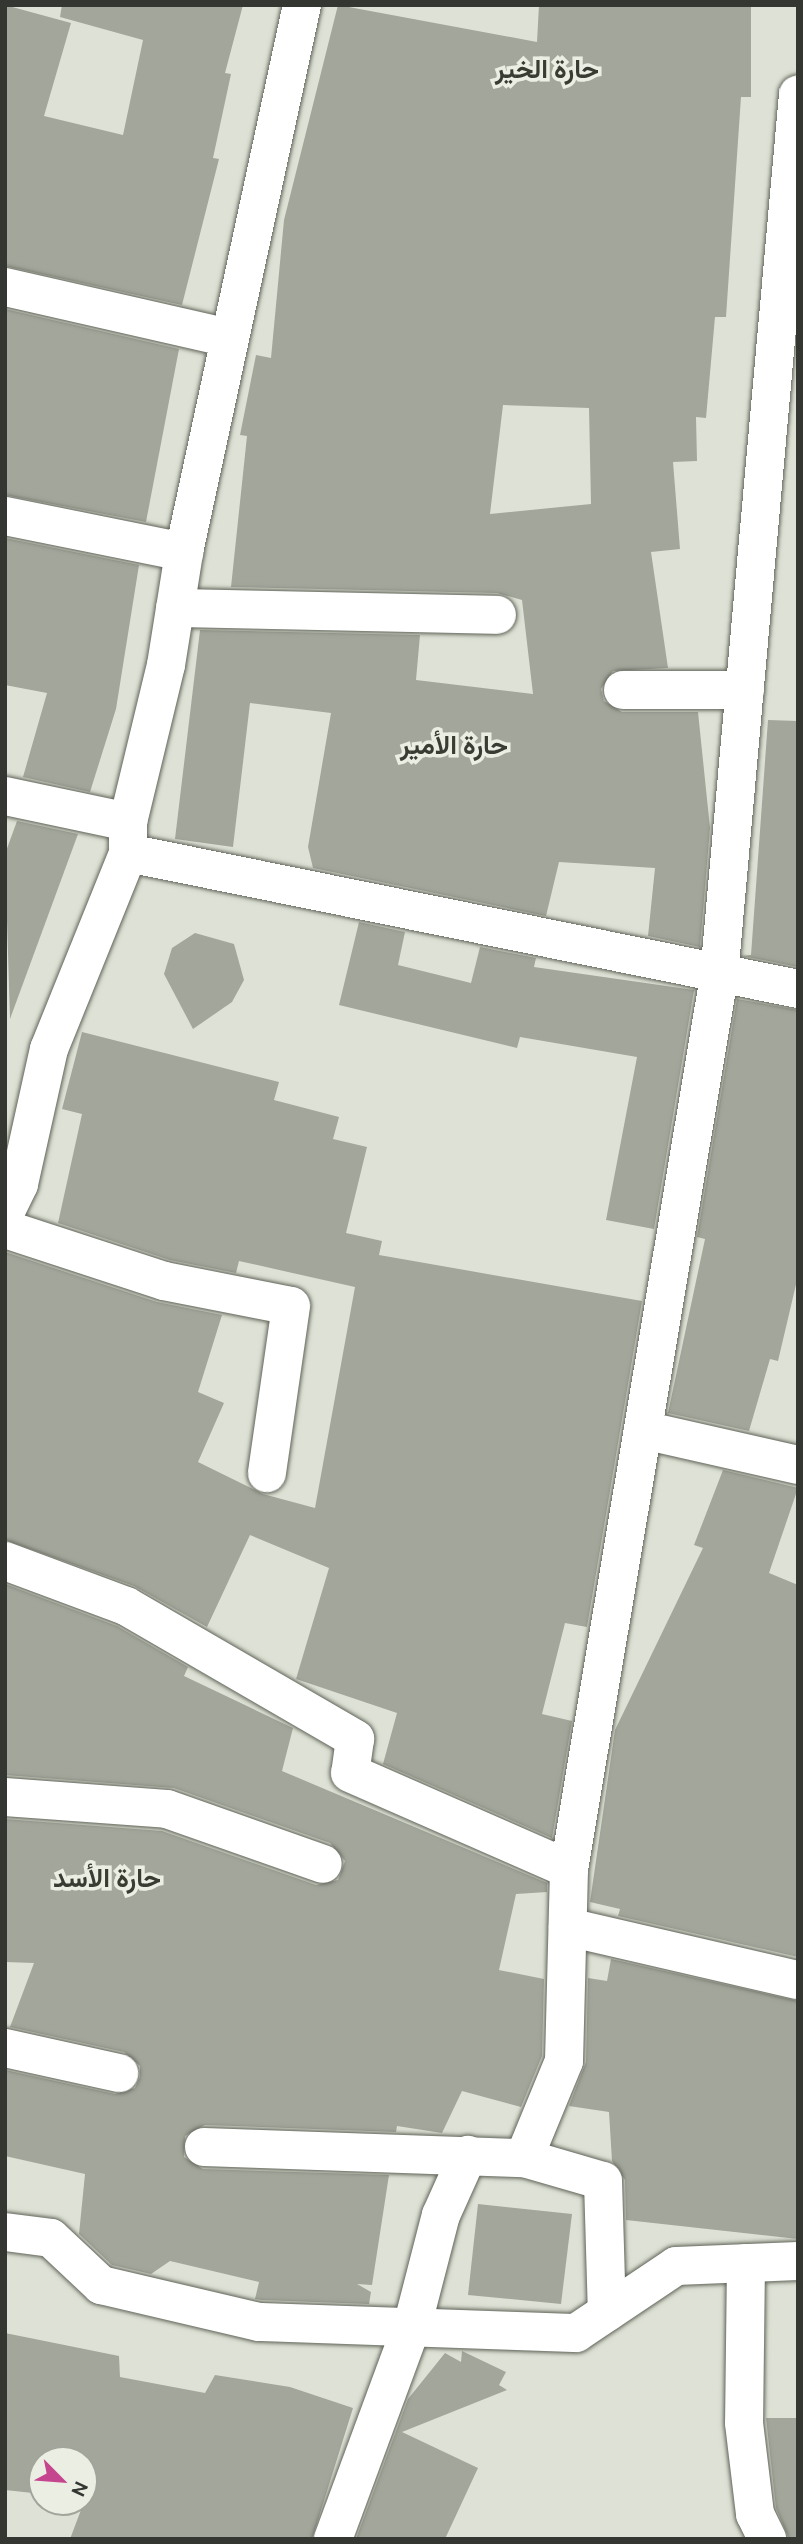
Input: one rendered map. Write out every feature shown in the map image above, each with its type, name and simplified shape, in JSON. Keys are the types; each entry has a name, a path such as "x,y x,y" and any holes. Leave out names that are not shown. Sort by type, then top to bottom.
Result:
{"street":[{"path":"10,1192 49,1049 128,838 184,552 302,5"},
{"path":"524,2158 564,2062 569,1869 719,975 798,95"},
{"path":"5,287 229,338"},
{"path":"5,516 184,552"},
{"path":"175,608 497,615"},
{"path":"623,690 745,690"},
{"path":"5,796 128,838 719,975 798,989"},
{"path":"5,1229 164,1281 291,1306 267,1473"},
{"path":"643,1430 798,1465"},
{"path":"5,1561 126,1606 355,1740 350,1773 569,1869"},
{"path":"5,1797 167,1809 323,1864"},
{"path":"568,1927 798,1980"},
{"path":"5,2048 119,2073"},
{"path":"204,2147 524,2158 603,2181 607,2312"},
{"path":"333,2539 413,2323 441,2215 468,2155"},
{"path":"5,2232 51,2238 101,2285 132,2295 259,2322 413,2323 576,2333 676,2266 798,2260"},
{"path":"747,2263 744,2423 755,2514 767,2539"}],"building":[{"path":"5,5 71,23 44,116 123,135 143,40 60,17 62,5 243,5 225,73 231,74 213,158 219,159 182,305 5,266"},
{"path":"338,5 537,42 539,5 751,5 751,97 741,97 726,317 715,317 706,418 696,417 697,461 673,462 680,549 651,552 668,668 613,671 601,689 604,701 622,712 698,712 710,828 700,947 648,936 655,868 559,862 546,916 313,868 308,847 331,713 250,703 233,847 175,839 200,630 420,635 416,680 533,694 522,600 497,593 231,587 247,436 240,435 256,355 271,358 284,220","holes":["503,405 589,408 591,504 490,514"]},
{"path":"5,309 179,349 146,522 5,495"},
{"path":"5,538 139,565 116,709 90,792 23,777 47,693 5,685"},
{"path":"768,720 798,721 798,967 743,956 751,955"},
{"path":"17,821 78,834 10,1019 5,854"},
{"path":"359,922 405,932 398,965 471,983 480,947 536,958 534,967 694,990 654,1229 606,1220 637,1057 520,1037 517,1048 339,1005"},
{"path":"195,933 234,944 244,980 232,1002 193,1029 164,974 172,948"},
{"path":"737,999 798,1010 798,1276 778,1361 770,1359 749,1431 668,1413 705,1239 697,1237"},
{"path":"82,1032 279,1082 274,1100 339,1117 333,1139 367,1147 346,1233 382,1241 379,1255 642,1301 587,1627 565,1623 542,1714 572,1721 552,1838 383,1764 397,1713 296,1679 329,1568 250,1535 207,1627 134,1586 5,1540 5,1252 157,1302 222,1315 198,1392 224,1403 198,1462 263,1494 315,1508 355,1287 239,1261 236,1273 170,1260 58,1223 82,1114 62,1109"},
{"path":"723,1470 798,1488 769,1573 798,1585 798,1957 618,1916 620,1909 590,1902 615,1730 703,1548 694,1545"},
{"path":"5,1584 117,1626 188,1667 184,1676 293,1728 282,1771 547,1883 547,1892 516,1894 499,1970 544,1979 542,2056 521,2107 462,2091 442,2133 397,2126 396,2132 205,2125 185,2136 184,2157 203,2169 389,2175 372,2285 357,2284 371,2292 369,2304 255,2299 259,2282 170,2261 151,2274 112,2265 79,2234 85,2174 5,2156 5,2070 115,2094 135,2088 140,2077 140,2066 124,2052 10,2027 34,1963 5,1962 5,1819 162,1831 316,1885 338,1880 345,1861 330,1843 174,1788 5,1775"},
{"path":"611,1959 798,2001 798,2239 626,2220 625,2180 612,2161 609,2112 569,2106 586,2062 588,1978 607,1981"},
{"path":"478,2204 572,2214 561,2304 468,2295"},
{"path":"5,2333 119,2356 120,2377 205,2393 215,2375 290,2387 353,2408 312,2539 70,2539 79,2516 98,2516 98,2446 28,2446 28,2492 5,2490"},
{"path":"462,2351 506,2372 499,2385 507,2390 402,2432 478,2468 445,2539 356,2539 408,2399 445,2353 461,2362"},
{"path":"766,2418 798,2418 798,2539 789,2539 776,2508"}],"district":[{"name":"حارة الخير","path":"547,69"},
{"name":"حارة الأمير","path":"454,745"},
{"name":"حارة الأسد","path":"107,1878"}]}
